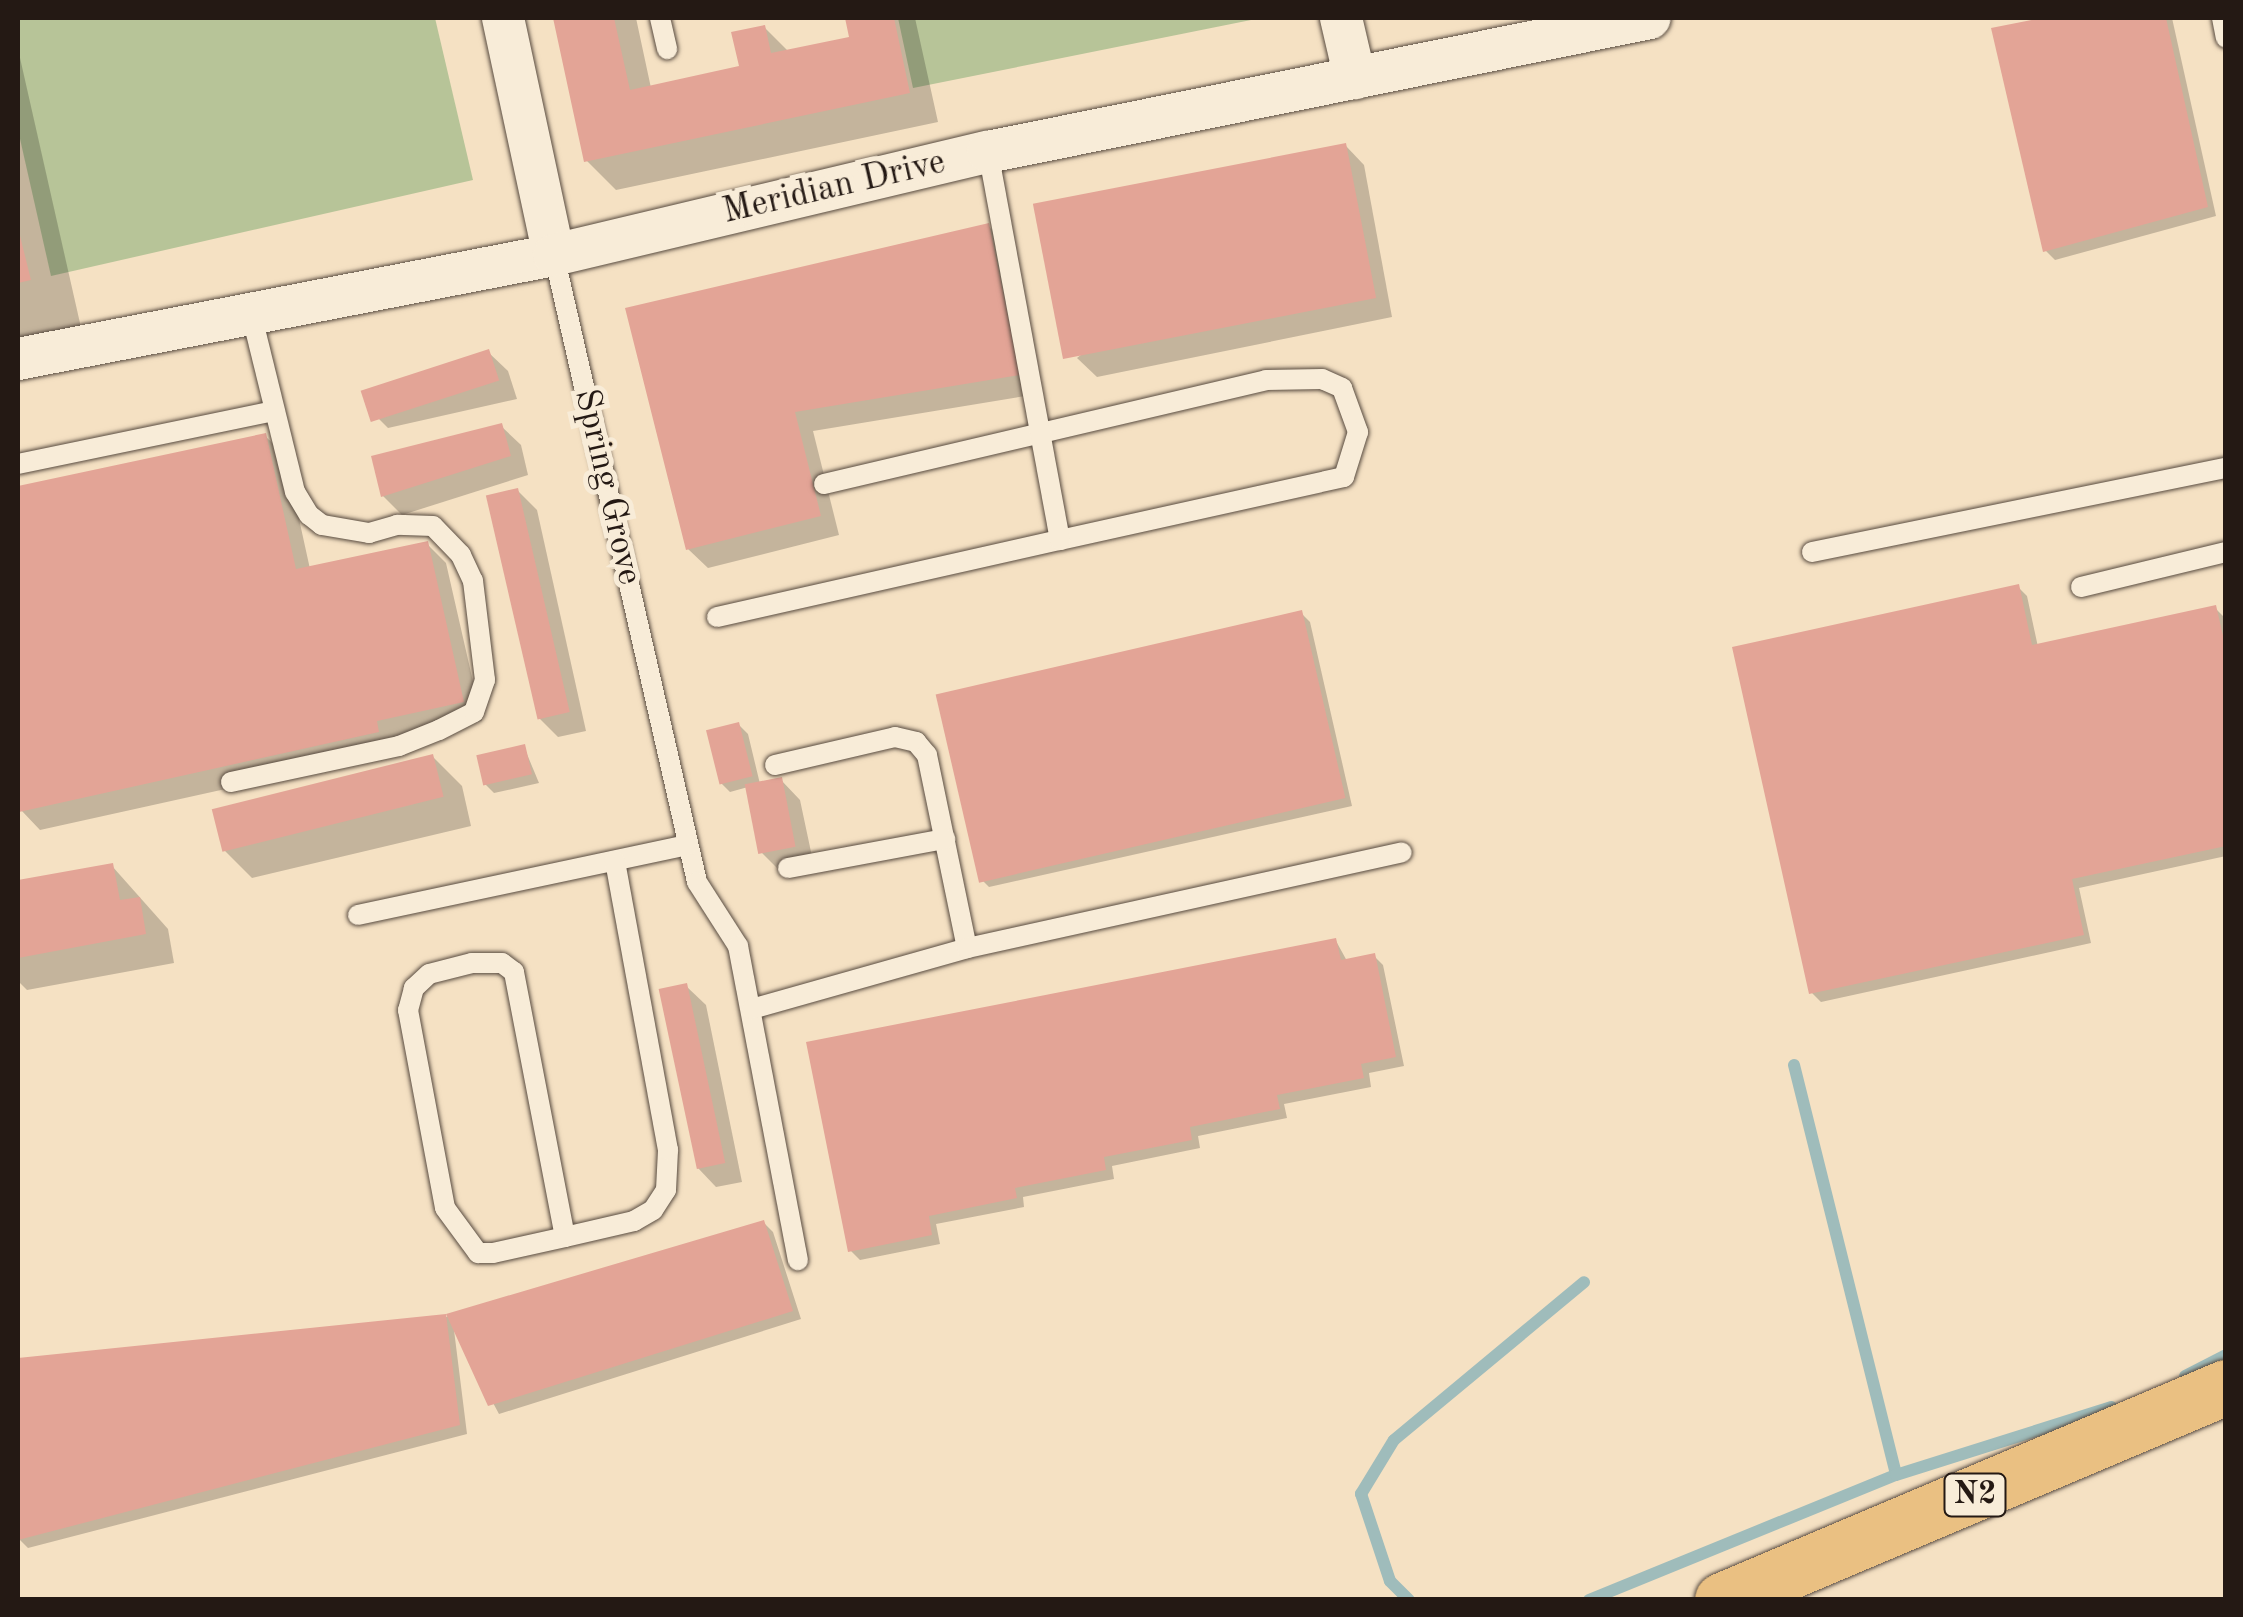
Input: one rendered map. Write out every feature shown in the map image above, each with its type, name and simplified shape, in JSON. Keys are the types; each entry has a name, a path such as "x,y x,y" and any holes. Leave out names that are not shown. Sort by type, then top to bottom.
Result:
{"highway":[{"path":"2100,1444 2226,1370"},
{"name":"N2","path":"1722,1600 2100,1444 2226,1387"}],"street":[{"name":"Spring Grove","path":"503,18 554,255"},
{"path":"1341,18 1355,78"},
{"name":"Meridian Drive","path":"18,359 554,255 988,152 1355,78 1552,29 1650,18"}],"lane":[{"path":"660,18 667,49"},
{"path":"2222,18 2226,38"},
{"path":"988,152 1060,540"},
{"name":"Spring Grove","path":"554,255 697,882 738,946 752,1009"},
{"path":"231,782 399,746 440,730 474,712 485,680 474,581 461,555 434,526 369,533 322,524 309,515 295,492 251,313"},
{"path":"717,616 1344,477 1355,456 1356,417 1342,388 1293,376 824,484"},
{"path":"18,464 273,411"},
{"path":"1812,552 2226,468"},
{"path":"2081,587 2226,552"},
{"path":"775,765 907,738 927,754 967,948"},
{"path":"788,868 945,838"},
{"path":"358,916 688,845"},
{"path":"798,1260 752,1009 967,948 1402,852"},
{"path":"565,1237 514,972 502,963 472,963 429,974 414,988 408,1010 452,1224 478,1253 565,1237 652,1210 670,1171 615,861"}],"green space":[{"path":"18,18 435,18 473,180 51,276 18,130"},
{"path":"898,18 1261,18 913,88"}],"building":[{"path":"553,18 614,18 630,90 739,66 731,32 765,25 771,53 849,37 845,18 894,18 910,93 584,162"},
{"path":"2041,18 2166,18 2208,207 2043,252 1991,28"},
{"path":"1346,143 1376,298 1063,359 1033,204"},
{"path":"989,223 1020,375 795,412 821,516 686,550 625,308"},
{"path":"18,228 31,280 18,283"},
{"path":"489,349 499,380 371,422 361,391"},
{"path":"502,423 511,456 381,497 371,456"},
{"path":"266,433 296,569 428,541 464,702 377,721 379,732 19,812 18,486"},
{"path":"518,488 570,712 538,720 486,495"},
{"path":"2019,584 2032,645 2216,605 2226,649 2226,846 2072,879 2084,935 1809,994 1732,647"},
{"path":"1302,610 1345,798 979,883 936,695"},
{"path":"739,722 753,776 720,785 706,730"},
{"path":"525,744 532,774 483,785 476,755"},
{"path":"433,754 444,797 222,852 212,809"},
{"path":"782,777 796,847 758,854 745,784"},
{"path":"113,863 120,900 140,897 146,934 18,958 18,880"},
{"path":"1336,938 1341,960 1375,953 1396,1057 1361,1064 1364,1078 1277,1095 1280,1109 1190,1127 1192,1140 1104,1157 1106,1170 1015,1188 1017,1198 929,1216 932,1235 848,1252 806,1042"},
{"path":"687,983 725,1163 697,1169 659,989"},
{"path":"764,1220 793,1311 488,1406 446,1314"},
{"path":"446,1314 460,1425 18,1540 18,1358"}],"waterway":[{"path":"1794,1065 1896,1475"},
{"path":"1409,1600 1390,1581 1361,1494 1394,1440 1584,1282"},
{"path":"2185,1376 2226,1355"},
{"path":"1589,1600 1896,1475 2112,1407"}]}
